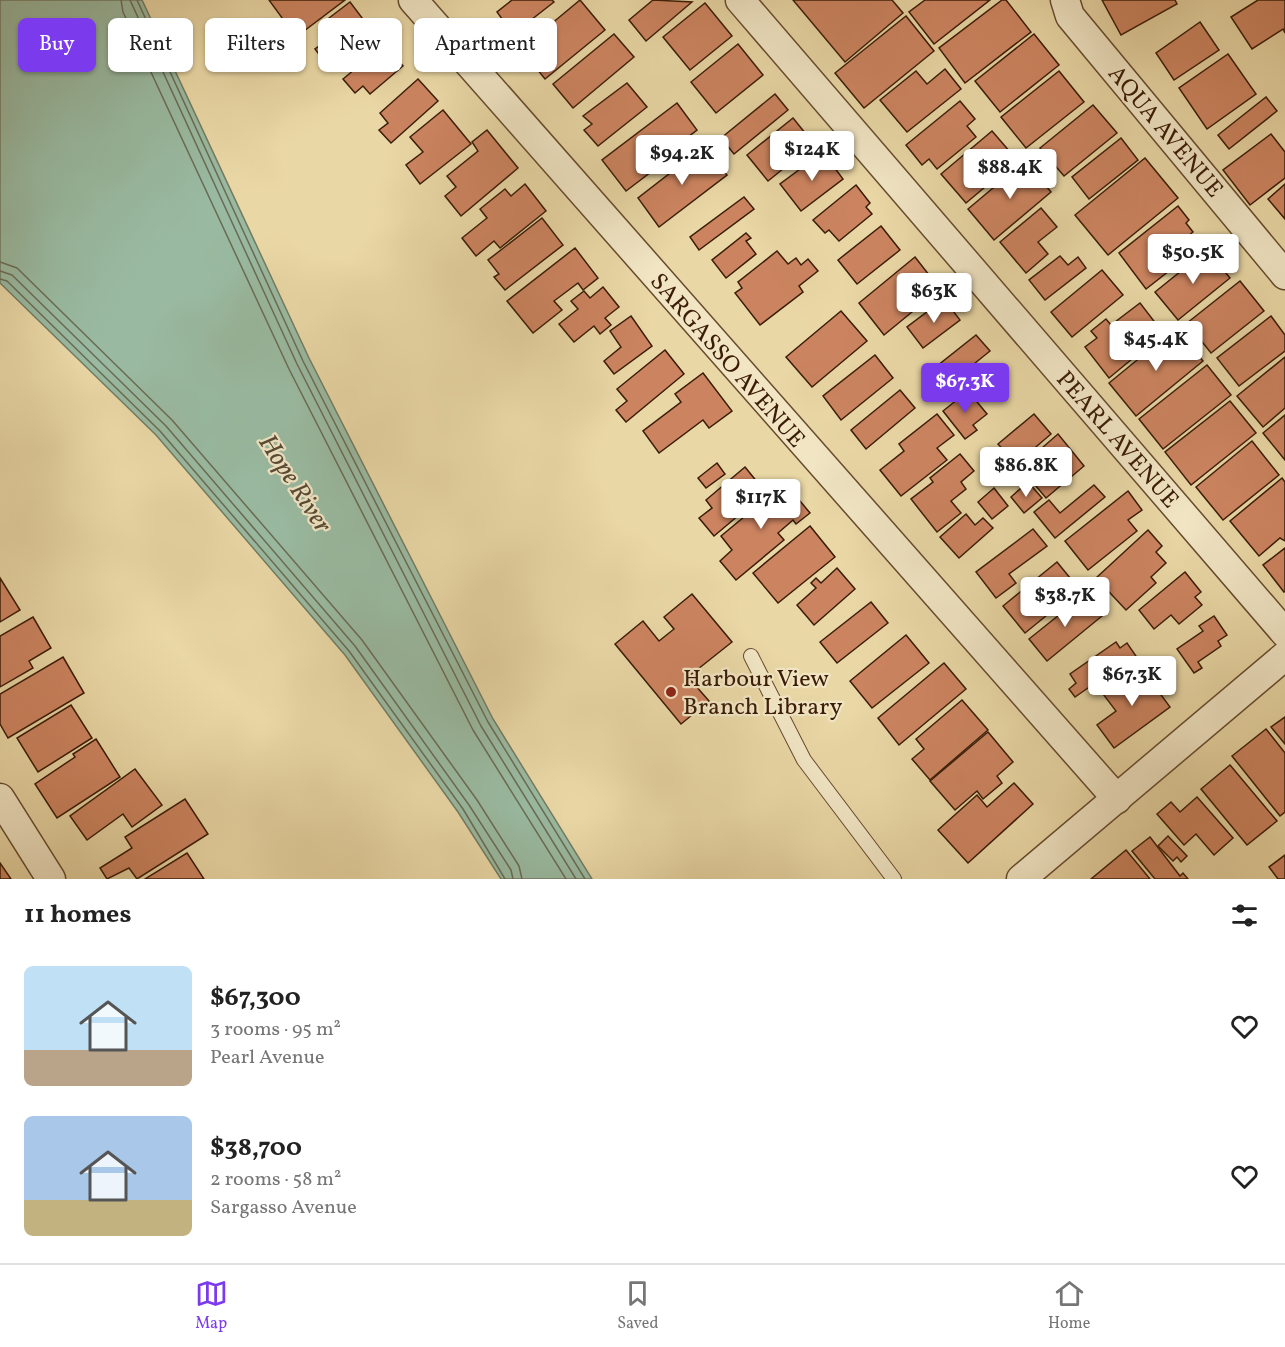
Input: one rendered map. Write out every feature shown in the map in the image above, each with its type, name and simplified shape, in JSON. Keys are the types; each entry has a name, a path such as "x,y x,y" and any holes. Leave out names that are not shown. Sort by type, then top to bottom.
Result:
{"street":[{"name":"SARGASSO AVENUE","path":"413,0 1117,799"},
{"name":"PEARL AVENUE","path":"740,0 1285,633"},
{"name":"AQUA AVENUE","path":"1064,5 1285,275"},
{"path":"1021,879 1285,656"},
{"path":"0,798 51,879"}],"lane":[{"path":"751,656 804,760 894,879"}],"water":[{"name":"Hope River","path":"0,0 142,0 150,18 108,18 108,72 176,72 309,358 493,719 592,879 501,879 458,812 345,655 156,435 0,283"}],"building":[{"path":"269,0 345,0 318,18 306,29 306,18 282,18"},
{"path":"512,0 552,0 554,2 534,18 501,18 497,12"},
{"path":"580,0 605,30 557,69 557,19"},
{"path":"653,0 692,2 646,41 629,20"},
{"path":"793,0 892,0 903,13 845,62"},
{"path":"925,0 990,0 934,44 909,12"},
{"path":"1002,0 1006,0 1031,32 965,83 939,48"},
{"path":"1102,0 1175,0 1177,4 1121,35"},
{"path":"1258,0 1285,0 1285,33 1283,29 1252,49 1231,17"},
{"path":"350,2 362,18 329,18"},
{"path":"705,3 732,36 690,70 663,37"},
{"path":"906,16 934,51 864,108 835,73"},
{"path":"1200,22 1219,50 1174,80 1156,53"},
{"path":"614,34 634,57 573,108 553,84"},
{"path":"1034,34 1059,65 1000,112 975,81"},
{"path":"738,44 763,75 716,113 691,82"},
{"path":"1228,54 1256,94 1207,129 1179,88"},
{"path":"945,69 961,89 907,132 880,100 916,71 927,84"},
{"path":"1059,71 1084,102 1026,148 1001,117"},
{"path":"351,72 396,72 370,94 363,86 355,93 343,79"},
{"path":"539,72 554,72 545,79"},
{"path":"418,79 438,101 391,143 379,130 388,123 380,113"},
{"path":"627,83 647,107 598,146 584,130 592,124 583,116"},
{"path":"775,94 788,110 734,154 721,138"},
{"path":"1266,97 1277,111 1229,149 1218,135"},
{"path":"960,101 975,119 967,126 976,137 937,169 929,159 922,165 906,145"},
{"path":"677,103 697,130 665,155 668,159 626,191 602,160"},
{"path":"1093,105 1117,133 1064,176 1040,148"},
{"path":"443,110 471,144 420,184 406,165 423,152 410,137"},
{"path":"793,118 814,144 768,181 747,155"},
{"path":"487,130 518,168 461,216 445,196 456,187 447,176 478,151 472,142"},
{"path":"992,131 1017,160 966,203 941,174"},
{"path":"1271,134 1285,152 1285,178 1250,205 1223,170"},
{"path":"1121,138 1138,160 1089,199 1072,177"},
{"path":"705,146 727,175 659,227 638,198"},
{"path":"823,152 843,179 801,211 780,184"},
{"path":"1145,158 1178,198 1108,255 1075,215"},
{"path":"1025,161 1051,192 994,240 968,209"},
{"path":"525,184 546,211 500,248 494,241 476,256 462,238 487,218 480,209 505,189 511,196"},
{"path":"1285,184 1285,219 1268,199"},
{"path":"856,185 870,203 866,207 872,214 839,241 829,230 825,233 813,220"},
{"path":"744,197 754,209 699,250 690,237"},
{"path":"1178,206 1189,220 1186,223 1193,232 1182,241 1192,253 1146,289 1119,253"},
{"path":"1041,208 1057,227 1038,242 1048,254 1026,273 1000,242"},
{"path":"542,218 563,245 505,290 494,277 499,274 488,260"},
{"path":"881,226 900,250 857,284 838,260"},
{"path":"746,233 751,238 746,241 756,254 726,278 712,260"},
{"path":"575,248 598,278 583,290 578,283 554,301 562,310 533,333 507,301"},
{"path":"1207,250 1230,278 1178,320 1155,292"},
{"path":"777,251 788,264 796,258 801,265 808,259 818,271 799,286 803,292 760,325 735,293 742,288 738,282"},
{"path":"1060,256 1068,265 1078,257 1086,268 1045,300 1029,280"},
{"path":"915,257 940,289 884,335 859,303"},
{"path":"1102,270 1123,295 1072,337 1051,312"},
{"path":"1240,281 1264,311 1211,353 1187,323"},
{"path":"603,287 619,307 605,318 611,325 600,334 594,326 574,342 559,324 578,309 571,301 584,291 590,298"},
{"path":"944,299 960,320 923,348 907,327"},
{"path":"1140,303 1157,325 1124,349 1132,359 1109,378 1085,347 1097,338 1091,331 1106,319 1111,325"},
{"path":"841,311 867,341 812,387 786,357"},
{"path":"631,316 652,346 614,374 604,361 621,347 610,331"},
{"path":"1271,316 1285,335 1285,351 1239,386 1217,358"},
{"path":"1175,329 1203,361 1136,416 1109,383"},
{"path":"976,335 990,351 959,376 963,381 944,396 927,374"},
{"path":"665,350 684,374 626,422 616,410 627,401 617,389"},
{"path":"875,355 893,378 841,420 823,396"},
{"path":"1285,357 1285,408 1263,427 1237,396"},
{"path":"1207,365 1231,395 1163,449 1139,419"},
{"path":"703,373 732,411 709,428 703,420 659,453 643,431 681,402 675,394"},
{"path":"900,390 915,408 866,449 851,430"},
{"path":"968,391 987,414 973,425 977,430 965,439 943,411"},
{"path":"1230,401 1256,433 1191,485 1165,452"},
{"path":"937,414 954,435 937,448 947,460 901,496 880,470 904,451 899,444"},
{"path":"1034,414 1051,434 1016,464 998,444"},
{"path":"1285,415 1285,460 1263,433"},
{"path":"1058,434 1084,466 1046,498 1020,467"},
{"path":"1252,441 1279,475 1223,520 1196,487"},
{"path":"960,454 974,471 961,482 966,489 951,501 961,513 937,532 911,499 933,482 930,478"},
{"path":"717,463 725,474 706,488 698,478"},
{"path":"745,467 762,488 735,510 739,515 714,536 699,518 712,508 706,500"},
{"path":"1282,478 1285,482 1285,541 1280,538 1259,556 1230,521"},
{"path":"1028,482 1042,498 1024,513 1011,497"},
{"path":"785,483 810,513 796,524 793,520 778,533 784,540 736,580 720,561 732,550 721,536"},
{"path":"1094,485 1105,497 1055,538 1034,512 1049,500 1060,513"},
{"path":"994,488 1008,506 992,519 978,502"},
{"path":"1128,491 1142,510 1128,520 1137,531 1088,570 1065,541"},
{"path":"966,514 975,525 983,518 993,528 959,558 940,537"},
{"path":"810,526 835,557 778,603 753,573"},
{"path":"1033,529 1047,546 1009,574 1016,583 996,598 976,572"},
{"path":"1148,530 1162,546 1156,552 1166,563 1151,577 1156,583 1126,610 1096,578"},
{"path":"1285,548 1285,591 1284,592 1263,565"},
{"path":"1057,562 1079,589 1025,633 1003,606"},
{"path":"837,568 855,589 814,625 797,605 816,588 811,583 816,578 821,583"},
{"path":"1185,572 1201,592 1195,597 1202,605 1179,624 1171,615 1154,629 1139,610"},
{"path":"0,578 20,610 0,622"},
{"path":"692,594 732,642 688,677 709,701 681,724 615,644 643,621 659,641 674,629 664,617"},
{"path":"1084,595 1102,616 1047,661 1029,639"},
{"path":"871,602 888,623 837,663 820,642"},
{"path":"1214,616 1227,635 1218,641 1221,646 1198,662 1202,668 1194,673 1177,649 1203,631 1199,626"},
{"path":"33,617 51,648 29,661 33,668 0,687 0,636"},
{"path":"906,635 929,663 872,708 850,681"},
{"path":"1116,642 1120,648 1127,643 1138,659 1127,667 1130,671 1104,689 1098,681 1075,697 1069,689 1076,683 1070,674"},
{"path":"63,657 84,693 8,738 0,724 0,694"},
{"path":"944,663 966,689 899,745 878,718"},
{"path":"1140,666 1170,707 1114,748 1097,725 1116,711 1103,694"},
{"path":"962,700 988,730 930,780 912,759 924,749 916,739"},
{"path":"71,705 92,738 38,772 17,738"},
{"path":"1285,717 1285,744 1271,727"},
{"path":"1266,729 1285,753 1285,812 1280,816 1232,756"},
{"path":"988,732 1013,762 997,776 1002,783 983,799 977,791 955,810 930,781"},
{"path":"96,739 120,777 57,818 35,784 75,757 73,754"},
{"path":"1230,765 1277,821 1247,845 1201,789"},
{"path":"135,769 162,805 132,827 123,814 87,840 70,816"},
{"path":"1014,783 1033,804 968,863 938,830 977,795 987,807"},
{"path":"1197,797 1233,838 1214,855 1196,834 1184,845 1157,814 1171,802 1180,812"},
{"path":"185,799 208,834 137,879 129,868 107,879 100,868 132,848 125,837"},
{"path":"1168,836 1187,856 1181,862 1177,857 1173,861 1158,846"},
{"path":"1150,837 1180,876 1183,873 1188,879 1155,879 1132,851"},
{"path":"1126,850 1150,879 1091,879"},
{"path":"187,853 204,879 145,879"},
{"path":"1285,855 1285,879 1278,879 1269,867"},
{"path":"0,863 11,879 0,879"}],"place":[{"name":"Harbour View Branch Library","path":"671,692"}]}
